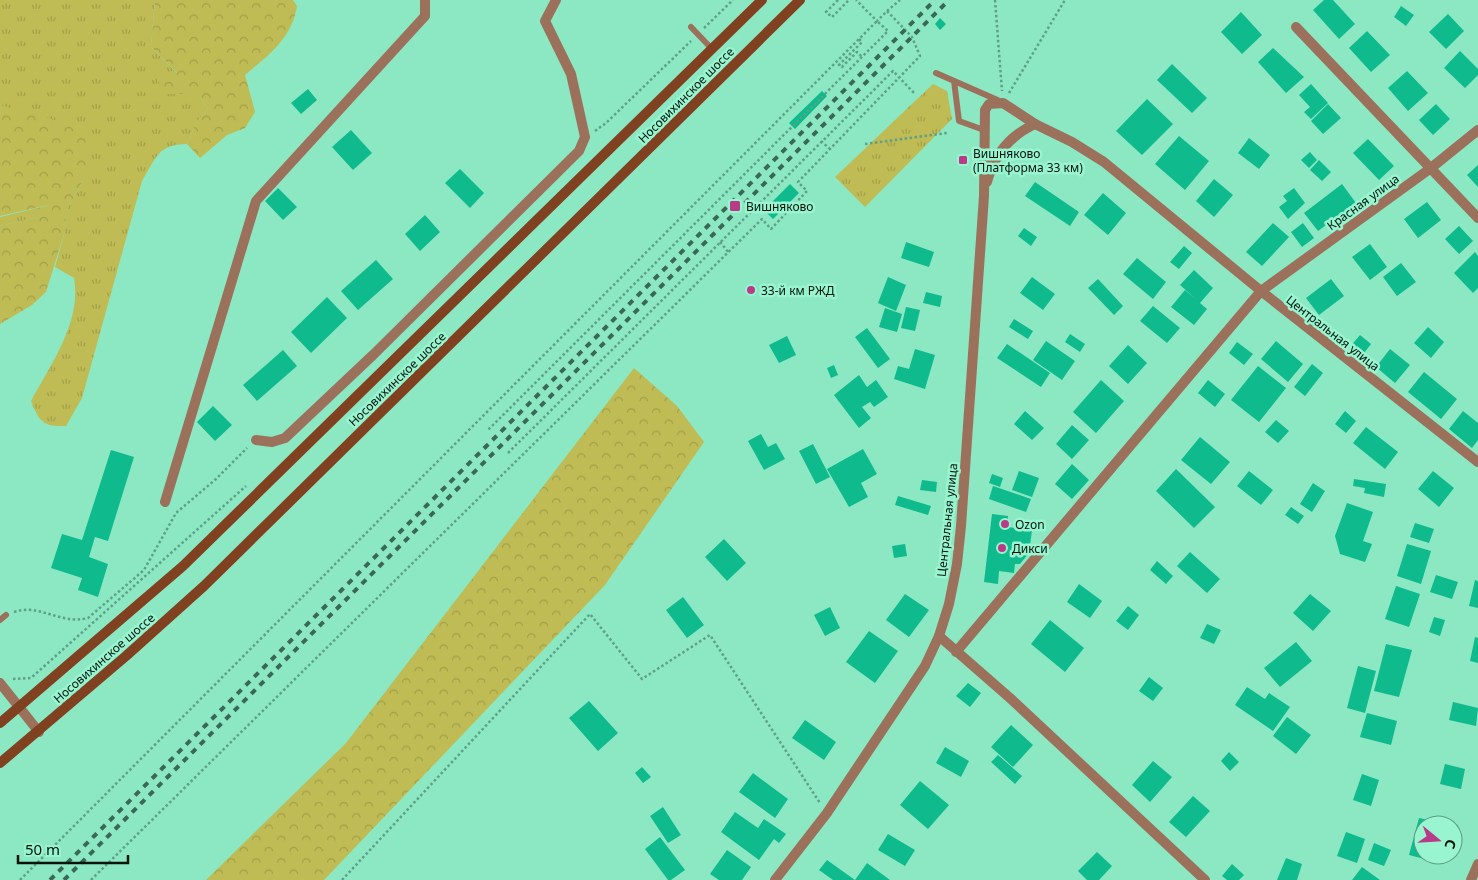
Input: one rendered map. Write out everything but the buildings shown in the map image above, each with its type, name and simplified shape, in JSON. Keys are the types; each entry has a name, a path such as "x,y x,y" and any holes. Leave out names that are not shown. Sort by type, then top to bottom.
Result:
{"main road":[{"name":"Носовихинское шоссе","path":"0,723 20,708 183,566 762,0"},
{"name":"Носовихинское шоссе","path":"0,763 39,732 204,586 800,0"}],"street":[{"path":"165,502 256,201 425,16 425,0"},
{"path":"256,440 272,442 285,438 579,151 585,137 571,74 546,21 556,0"},
{"path":"1296,27 1478,218"},
{"name":"Центральная улица","path":"776,880 827,813 925,666 939,636 953,584 960,536 984,196 985,110 990,104 1003,103 1035,124 1072,142 1104,162 1261,292 1478,462"},
{"path":"984,196 990,173 1004,148 1021,130 1035,124"},
{"name":"Красная улица","path":"956,652 1261,292 1431,168 1478,130"},
{"path":"939,636 1010,698 1205,880"},
{"path":"0,683 39,732"},
{"path":"1471,880 1478,864"}],"lane":[{"path":"691,27 712,49"},
{"path":"936,73 1003,103"},
{"path":"954,81 959,121 984,130"},
{"path":"0,620 6,615"}],"path":[{"path":"585,137 606,124 733,0"},
{"path":"838,0 826,12 832,17 849,0"},
{"path":"488,430 888,32 856,0"},
{"path":"20,880 900,0"},
{"path":"995,0 1003,103"},
{"path":"1003,103 1065,0"},
{"path":"91,880 762,219 771,229 807,192 798,182 901,78 920,56 912,37 887,11"},
{"path":"859,39 862,42 839,65 842,67 857,52 862,57"},
{"path":"508,453 821,140 893,71 915,94"},
{"path":"865,144 947,133"},
{"path":"821,140 830,149"},
{"path":"720,242 729,253"},
{"path":"6,615 21,609 37,610 57,618 80,620 88,618 144,570 176,513 216,479 256,440"},
{"path":"342,880 590,614 642,679 710,635 827,813"}],"green space":[{"path":"0,0 155,0 151,47 197,94 208,109 196,123 187,144 170,147 159,154 142,181 82,398 66,426 43,422 31,401 63,342 73,310 74,278 55,267 65,231 66,211 85,177 3,106 0,114"},
{"path":"155,0 293,0 297,6 285,37 271,53 245,75 255,112 245,128 227,135 200,158 187,144 196,123 208,109 197,94 161,94 158,75 177,73 151,47"},
{"path":"933,84 947,91 952,119 865,207 835,177"},
{"path":"3,106 74,125 90,137 85,177 66,211 65,231 46,292 32,305 0,324 0,226 38,217 49,205 0,216 0,114"},
{"path":"50,205 38,217 0,226 0,217"},
{"path":"634,368 677,406 704,442 605,585 324,880 206,880 346,743"}],"railway":[{"path":"50,880 935,0"},
{"path":"64,880 949,0"}],"place":[{"name":"Вишняково (Платформа 33 км)","path":"963,160"},
{"name":"Вишняково","path":"735,206"},
{"name":"33-й км РЖД","path":"751,290"},
{"name":"Ozon","path":"1005,524"},
{"name":"Дикси","path":"1002,548"}]}
